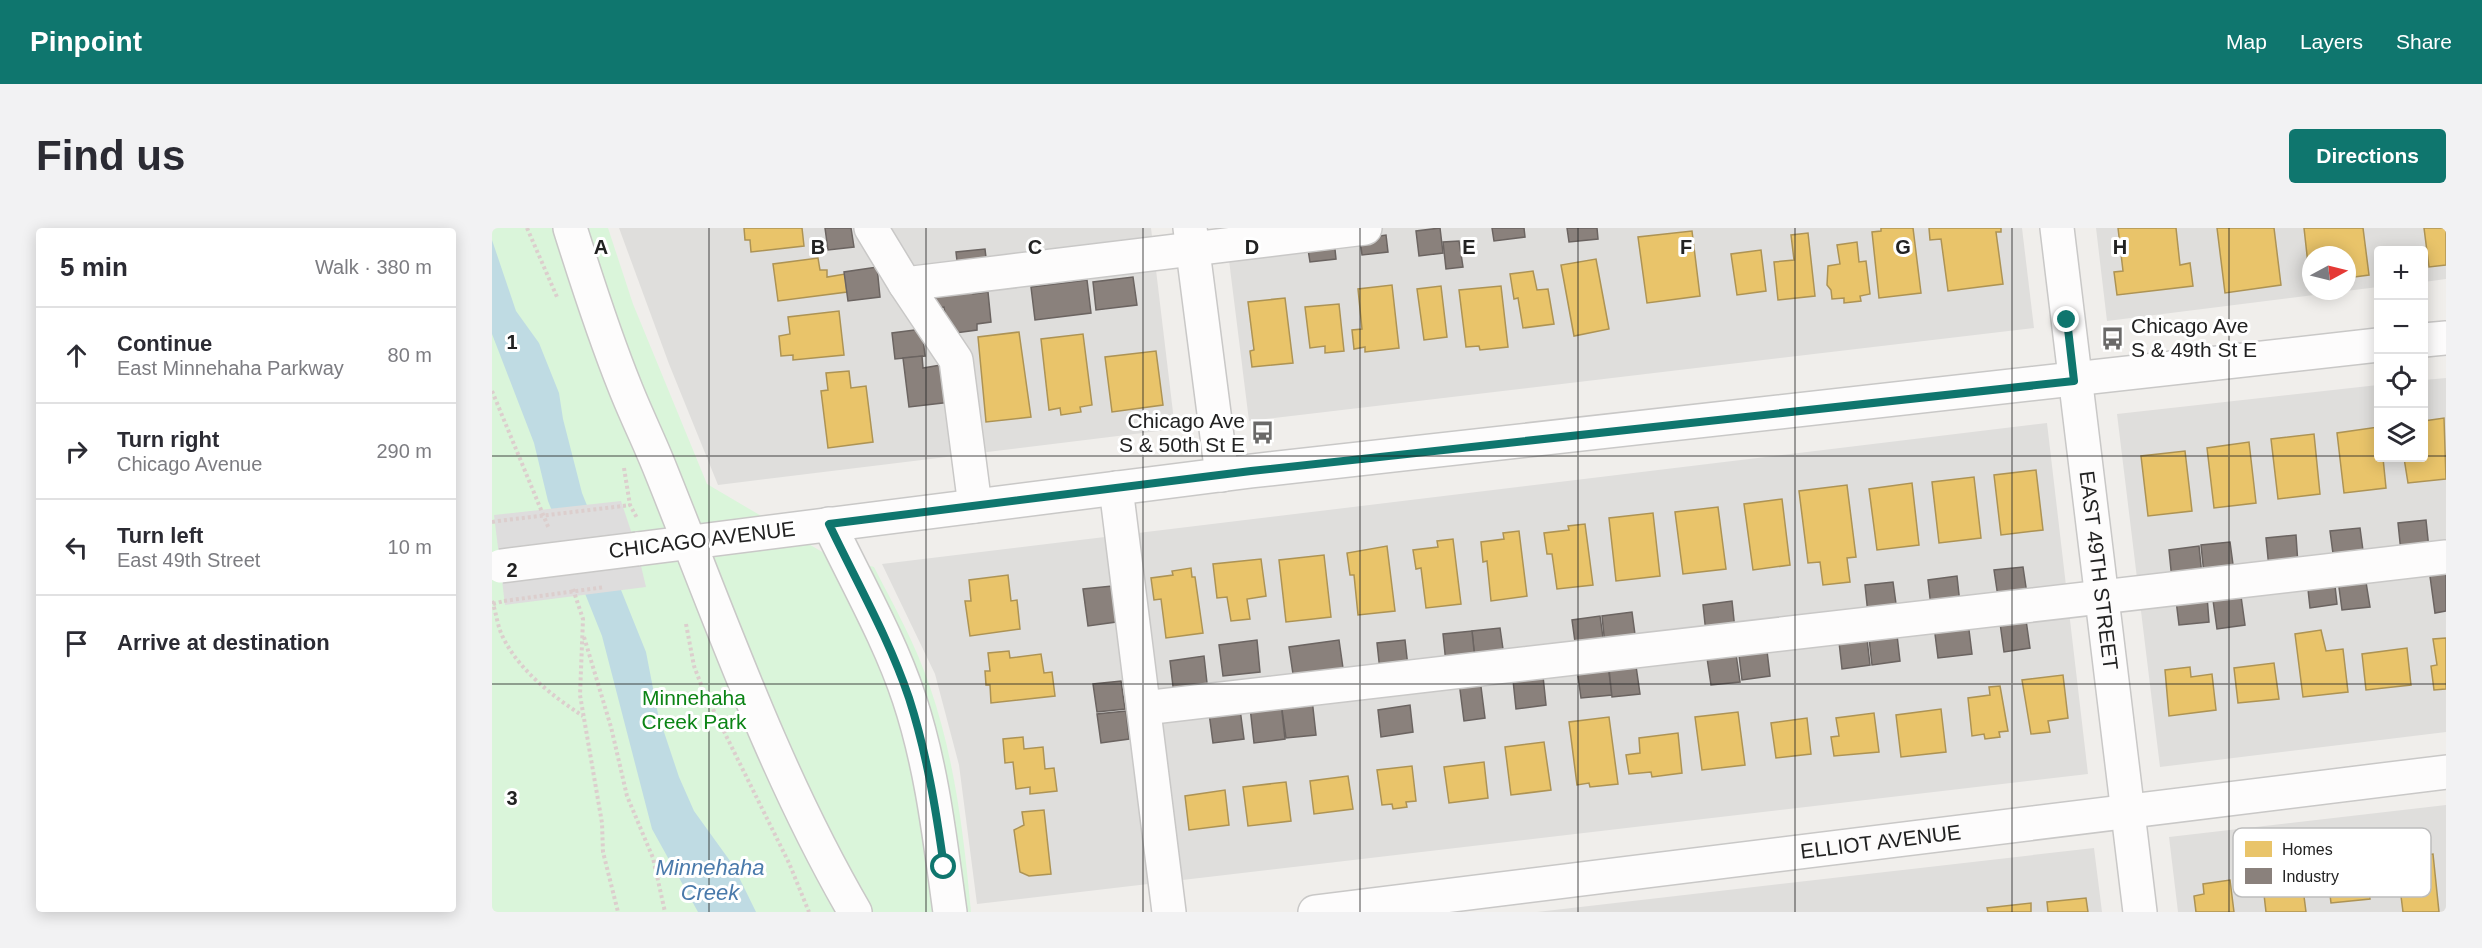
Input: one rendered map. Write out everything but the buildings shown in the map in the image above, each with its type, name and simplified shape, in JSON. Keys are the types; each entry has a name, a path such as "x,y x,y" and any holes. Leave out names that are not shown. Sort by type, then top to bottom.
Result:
{"street":[{"path":"570,228 593,302 625,387 762,722 839,884 855,912"},
{"path":"871,228 956,360 975,506"},
{"path":"905,284 1192,238 1365,228"},
{"name":"EAST 49TH STREET","path":"2057,228 2140,912"},
{"path":"1192,238 1222,475"},
{"path":"2428,340 2446,338"},
{"name":"CHICAGO AVENUE","path":"496,567 1222,475 2374,346"},
{"path":"1116,488 1169,912"},
{"path":"829,524 877,622 909,697 931,781 950,912"},
{"path":"1144,708 2446,557"},
{"name":"ELLIOT AVENUE","path":"1315,912 2446,772"}],"path":[{"path":"492,391 550,530"},
{"path":"492,522 630,505"},
{"path":"570,581 581,610 583,634 580,695 602,823 603,852 618,912"},
{"path":"583,716 548,691 532,675 501,634 492,603 612,586"},
{"path":"492,619 495,613"},
{"path":"684,615 694,666 702,687 777,837 808,912"},
{"path":"583,634 611,727 627,796 653,858 665,912"}],"shaded area":[{"path":"619,228 1151,228 1175,429 718,485 669,364"},
{"path":"1225,228 2022,228 2034,328 1249,421"},
{"path":"2096,228 2446,228 2446,279 2428,281 2428,246 2374,246 2374,288 2356,290 2356,246 2302,246 2302,297 2107,321"},
{"path":"2446,378 2446,732 2160,767 2117,414 2374,385 2374,462 2428,462 2428,380"},
{"path":"2047,423 2088,774 977,904 959,765 935,674 882,564"},
{"path":"2446,805 2446,912 2178,912 2169,837 2233,830 2233,897 2431,897 2431,828 2247,828"},
{"path":"2094,848 2102,912 1537,912"}],"green space":[{"name":"Minnehaha Creek Park","path":"492,228 608,228 633,304 707,484 824,553 874,567 918,656 939,715 957,798 971,912 492,912"}],"water":[{"name":"Minnehaha Creek","path":"492,240 516,311 539,343 559,393 563,419 582,493 646,652 658,714 679,777 694,811 733,865 756,912 698,912 652,829 602,636 548,501 534,443 492,334"}],"pier":[{"path":"621,501 637,549 646,587 505,605 494,515"}],"place":[{"name":"Chicago Ave S & 49th St E","path":"2113,338"},
{"name":"Chicago Ave S & 50th St E","path":"1263,433"}],"route":[{"path":"944,867 931,781 909,697 877,622 829,524 1251,471 2074,381 2067,320"}]}
